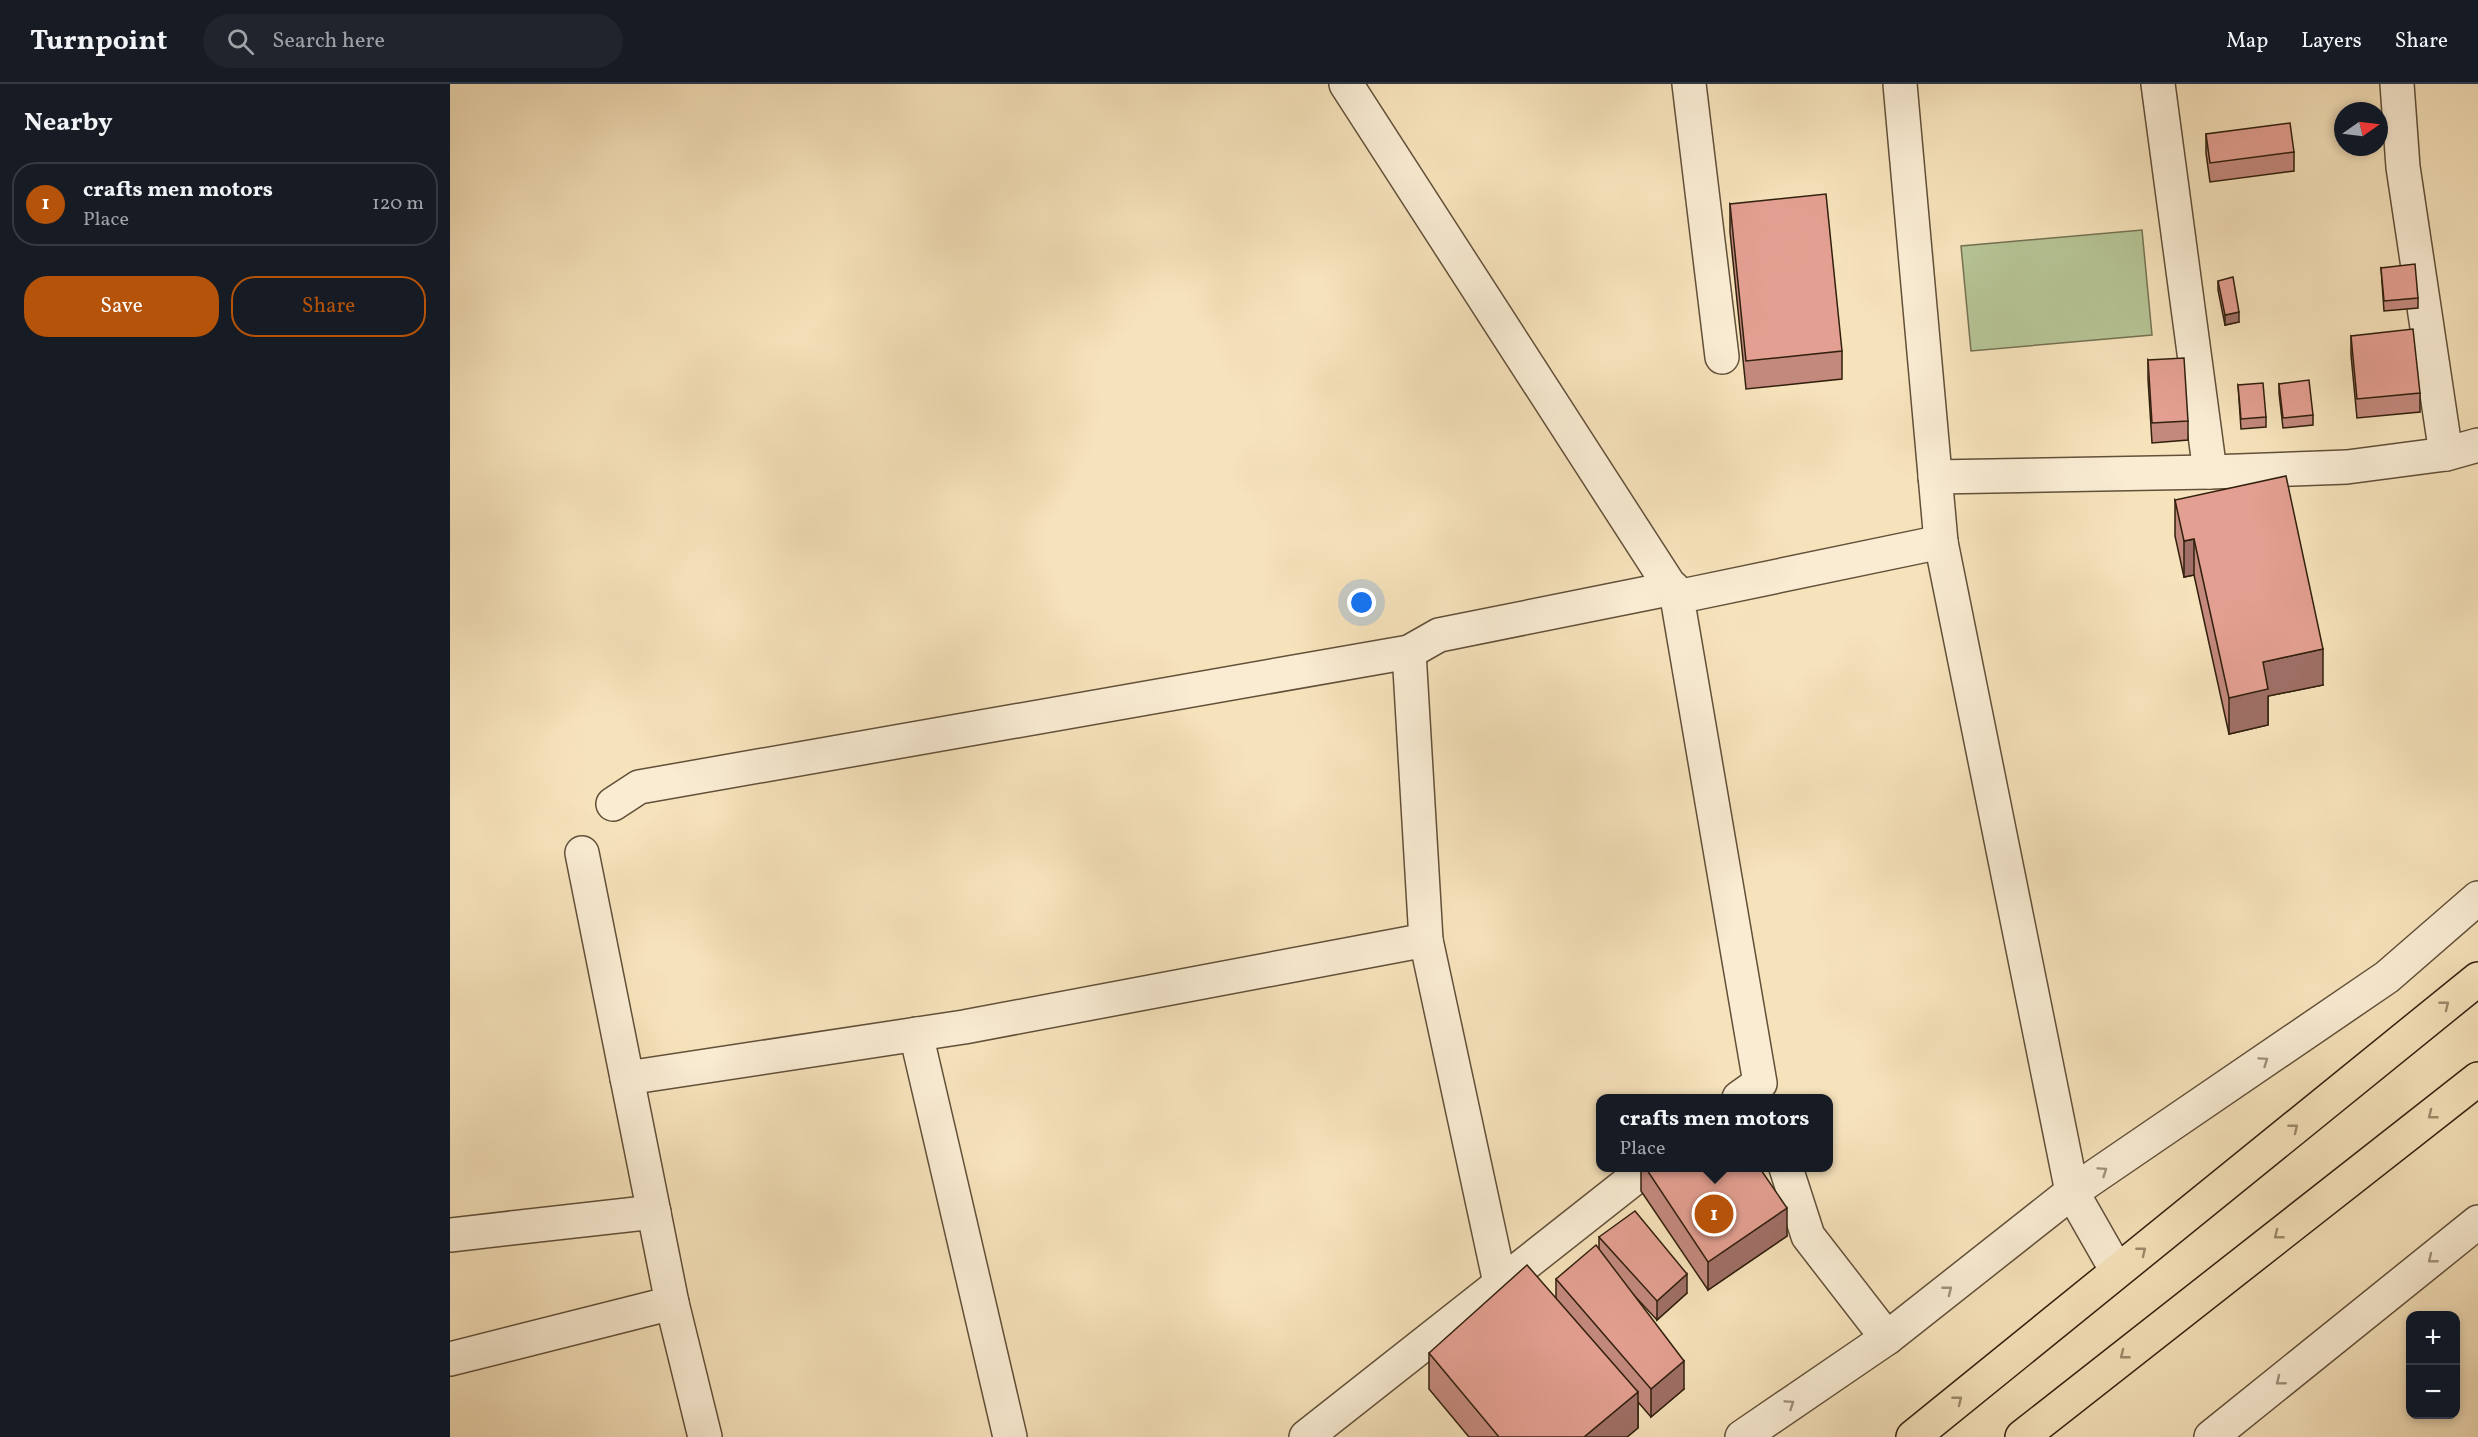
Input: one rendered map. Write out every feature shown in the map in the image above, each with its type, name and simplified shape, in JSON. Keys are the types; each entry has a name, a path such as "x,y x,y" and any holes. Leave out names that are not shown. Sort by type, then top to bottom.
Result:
{"highway":[{"path":"1912,1437 2478,979"},
{"path":"2022,1437 2478,1079"}],"street":[{"path":"1346,84 1675,593 1755,1093"},
{"path":"1689,84 1722,357"},
{"path":"1900,84 1941,542 2072,1192 2117,1271"},
{"path":"2158,84 2210,472"},
{"path":"2397,84 2403,167 2446,454"},
{"path":"1935,477 2347,467 2446,454 2478,445"},
{"path":"613,804 639,787 1409,652 1439,635 1941,542"},
{"path":"1409,652 1426,940 1500,1283"},
{"path":"582,853 672,1303 705,1437"},
{"path":"1742,1437 1887,1338 2072,1192 2387,977 2478,898"},
{"path":"627,1078 976,1025 1426,940"},
{"path":"916,1034 1010,1437"},
{"path":"1306,1437 1641,1172"},
{"path":"1788,1172 1808,1236 1887,1338"},
{"path":"450,1235 654,1212"},
{"path":"2211,1437 2478,1222"},
{"path":"450,1359 672,1303"}],"green space":[{"path":"2142,230 2152,335 1971,351 1961,246"}],"building":[{"path":"2290,123 2294,152 2210,163 2206,134"},
{"path":"1826,194 1842,351 1746,361 1730,204"},
{"path":"2415,264 2418,298 2384,301 2381,268"},
{"path":"2233,277 2239,312 2225,315 2218,281"},
{"path":"2413,329 2420,393 2357,399 2351,336"},
{"path":"2184,358 2188,421 2152,423 2148,360"},
{"path":"2309,380 2313,415 2283,418 2279,384"},
{"path":"2263,383 2266,417 2241,419 2238,385"},
{"path":"2286,476 2323,649 2263,662 2268,689 2229,698 2194,539 2184,541 2175,500"},
{"path":"1648,1172 1762,1172 1787,1208 1708,1262"},
{"path":"1635,1211 1687,1274 1657,1301 1599,1237"},
{"path":"1596,1245 1684,1361 1651,1389 1556,1279"},
{"path":"1527,1265 1638,1392 1584,1437 1499,1437 1429,1353"}],"place":[{"name":"crafts men motors","path":"1714,1214"}]}
